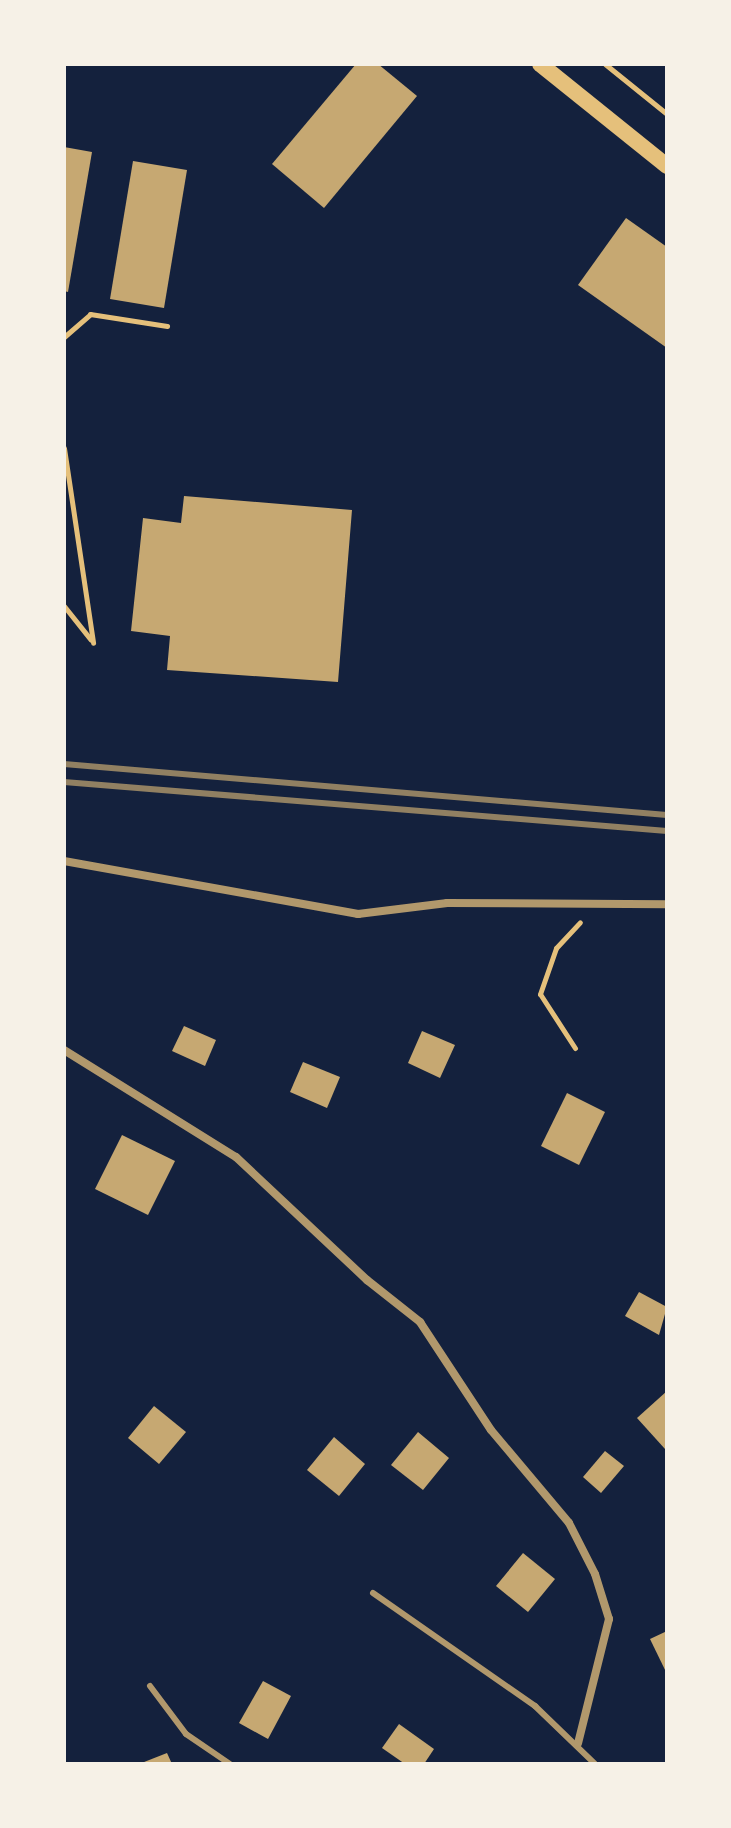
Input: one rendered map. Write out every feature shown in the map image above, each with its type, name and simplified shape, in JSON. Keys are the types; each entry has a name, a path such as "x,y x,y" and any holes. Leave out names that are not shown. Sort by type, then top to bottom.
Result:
{"main road":[{"path":"540,64 667,166"}],"street":[{"path":"64,861 358,914 447,903 667,904"},
{"path":"64,1050 236,1157 367,1280 420,1322 491,1430 569,1523 595,1574 609,1619 578,1743"}],"lane":[{"path":"373,1593 463,1652 578,1743 595,1764"},
{"path":"150,1686 186,1734 230,1764"}],"path":[{"path":"605,64 667,114"},
{"path":"64,337 90,314 167,326"},
{"path":"64,448 93,643 64,606"},
{"path":"575,1048 540,994 556,948 598,904"}],"building":[{"path":"356,64 378,64 417,96 324,208 272,164"},
{"path":"64,147 92,152 68,292 64,291"},
{"path":"133,161 187,170 164,308 110,299"},
{"path":"626,218 667,247 667,348 578,285"},
{"path":"184,496 352,510 338,682 167,670 170,636 131,631 143,518 181,523"},
{"path":"184,1026 216,1040 205,1066 172,1051"},
{"path":"422,1031 455,1045 440,1078 408,1063"},
{"path":"303,1062 340,1077 327,1108 290,1092"},
{"path":"567,1093 605,1112 579,1165 541,1146"},
{"path":"122,1135 175,1161 148,1215 95,1189"},
{"path":"639,1292 667,1307 659,1335 625,1316"},
{"path":"667,1391 667,1447 665,1449 637,1418"},
{"path":"154,1406 186,1432 159,1464 128,1438"},
{"path":"418,1432 449,1458 423,1490 391,1465"},
{"path":"334,1437 365,1464 339,1496 307,1470"},
{"path":"605,1451 624,1466 601,1493 583,1477"},
{"path":"523,1553 555,1579 528,1612 496,1586"},
{"path":"667,1631 667,1674 650,1639"},
{"path":"263,1681 291,1696 268,1739 239,1723"},
{"path":"399,1724 434,1749 424,1764 405,1764 382,1748"},
{"path":"167,1753 172,1764 139,1764"}],"railway":[{"path":"64,764 667,815"},
{"path":"64,782 667,831"}]}
